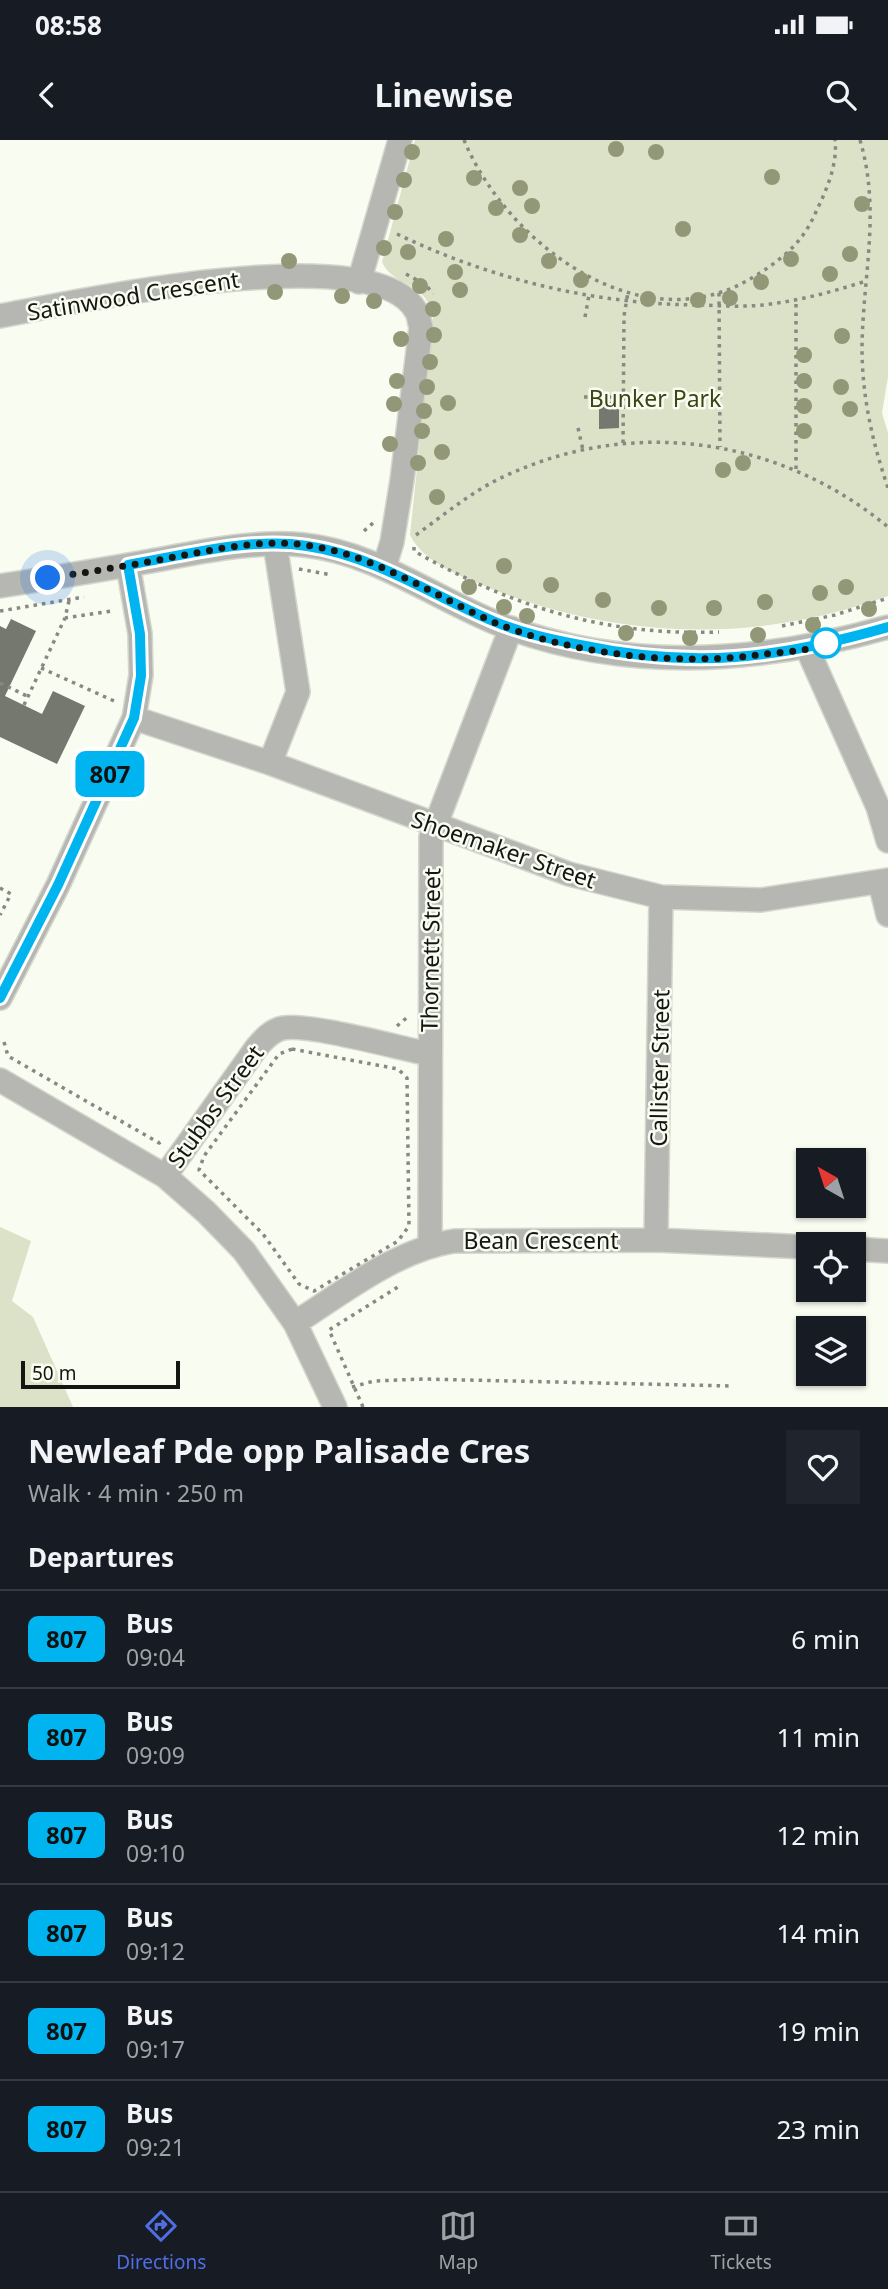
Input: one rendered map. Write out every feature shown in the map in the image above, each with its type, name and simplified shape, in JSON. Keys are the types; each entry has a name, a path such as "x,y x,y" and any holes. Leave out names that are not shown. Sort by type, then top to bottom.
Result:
{"street":[{"path":"359,282 400,140"},
{"name":"Satinwood Crescent","path":"0,316 217,279 306,277 359,282 388,290 408,302 416,311 421,327 398,505 392,542 384,568"},
{"path":"270,763 298,692 275,544"},
{"path":"0,586 225,548 275,544 336,551 384,568 511,628 558,641 652,659 729,659 807,648 888,627"},
{"path":"0,998 58,885 134,718 141,676 140,634 128,565"},
{"name":"Thornett Street","path":"430,1244 431,837 511,628"},
{"path":"807,648 878,807 888,841"},
{"name":"Shoemaker Street","path":"134,718 270,763 569,874 661,897 761,900 884,881"},
{"path":"884,881 888,915"},
{"name":"Callister Street","path":"656,1240 661,897"},
{"name":"Stubbs Street","path":"165,1176 257,1047 273,1032 294,1027 429,1054"},
{"path":"0,1080 165,1176 244,1251 295,1323 333,1401"},
{"name":"Bean Crescent","path":"295,1323 389,1265 430,1244 477,1239 656,1240 796,1246"},
{"path":"866,1250 888,1251"}],"path":[{"path":"464,140 497,199 544,247 583,273 628,292 686,298 719,293 740,286 770,267 801,237 814,217 831,174 835,140"},
{"path":"860,140 870,174 862,346 864,394 869,426 888,488"},
{"path":"397,234 467,265 531,284 627,301 760,306 796,300 866,281"},
{"path":"623,443 628,292"},
{"path":"719,293 720,447"},
{"path":"585,317 589,295"},
{"path":"796,300 796,470"},
{"path":"584,397 623,397"},
{"path":"578,428 583,450"},
{"path":"416,535 460,501 514,472 583,450 623,443 669,442 720,447 796,470 827,485 888,527"},
{"path":"364,531 377,519"},
{"path":"414,551 486,589 552,614 625,630 722,632"},
{"path":"296,568 341,578"},
{"path":"0,611 94,594"},
{"path":"771,628 835,615 888,598"},
{"path":"24,705 65,618 69,600"},
{"path":"65,618 111,611"},
{"path":"41,668 114,701"},
{"path":"0,683 27,696"},
{"path":"0,888 11,894 0,915"},
{"path":"395,1027 410,1015 410,1002"},
{"path":"4,1042 8,1056 78,1097 159,1143 170,1137"},
{"path":"199,1170 204,1156 279,1054 292,1049 398,1069 407,1078 409,1226 398,1241 314,1291 304,1287"},
{"path":"363,1407 329,1330 402,1284"},
{"path":"333,1401 354,1387 374,1381 423,1379 732,1386"}],"green space":[{"name":"Bunker Park","path":"415,140 888,140 888,377 882,413 888,433 888,596 838,612 788,622 737,628 636,626 586,618 536,605 465,578 424,553 410,535 433,316 423,295 394,276 382,262"},
{"path":"0,1227 31,1241 12,1301 33,1317 73,1407 0,1407"}],"building":[{"path":"599,402 619,402 619,428 599,429"},
{"path":"11,619 36,631 5,696 42,714 53,691 85,706 57,764 0,737 0,626 6,629"}],"bus line":[{"name":"807","path":"0,998 58,885 134,718 141,676 140,634 128,565 225,548 275,544 305,545 336,551 384,568 511,628 546,638 652,659 729,659 807,648 888,627"}],"route":[{"path":"48,578 225,548 275,544 305,545 336,551 384,568 511,628 629,656 671,660 729,659 826,643"}]}
